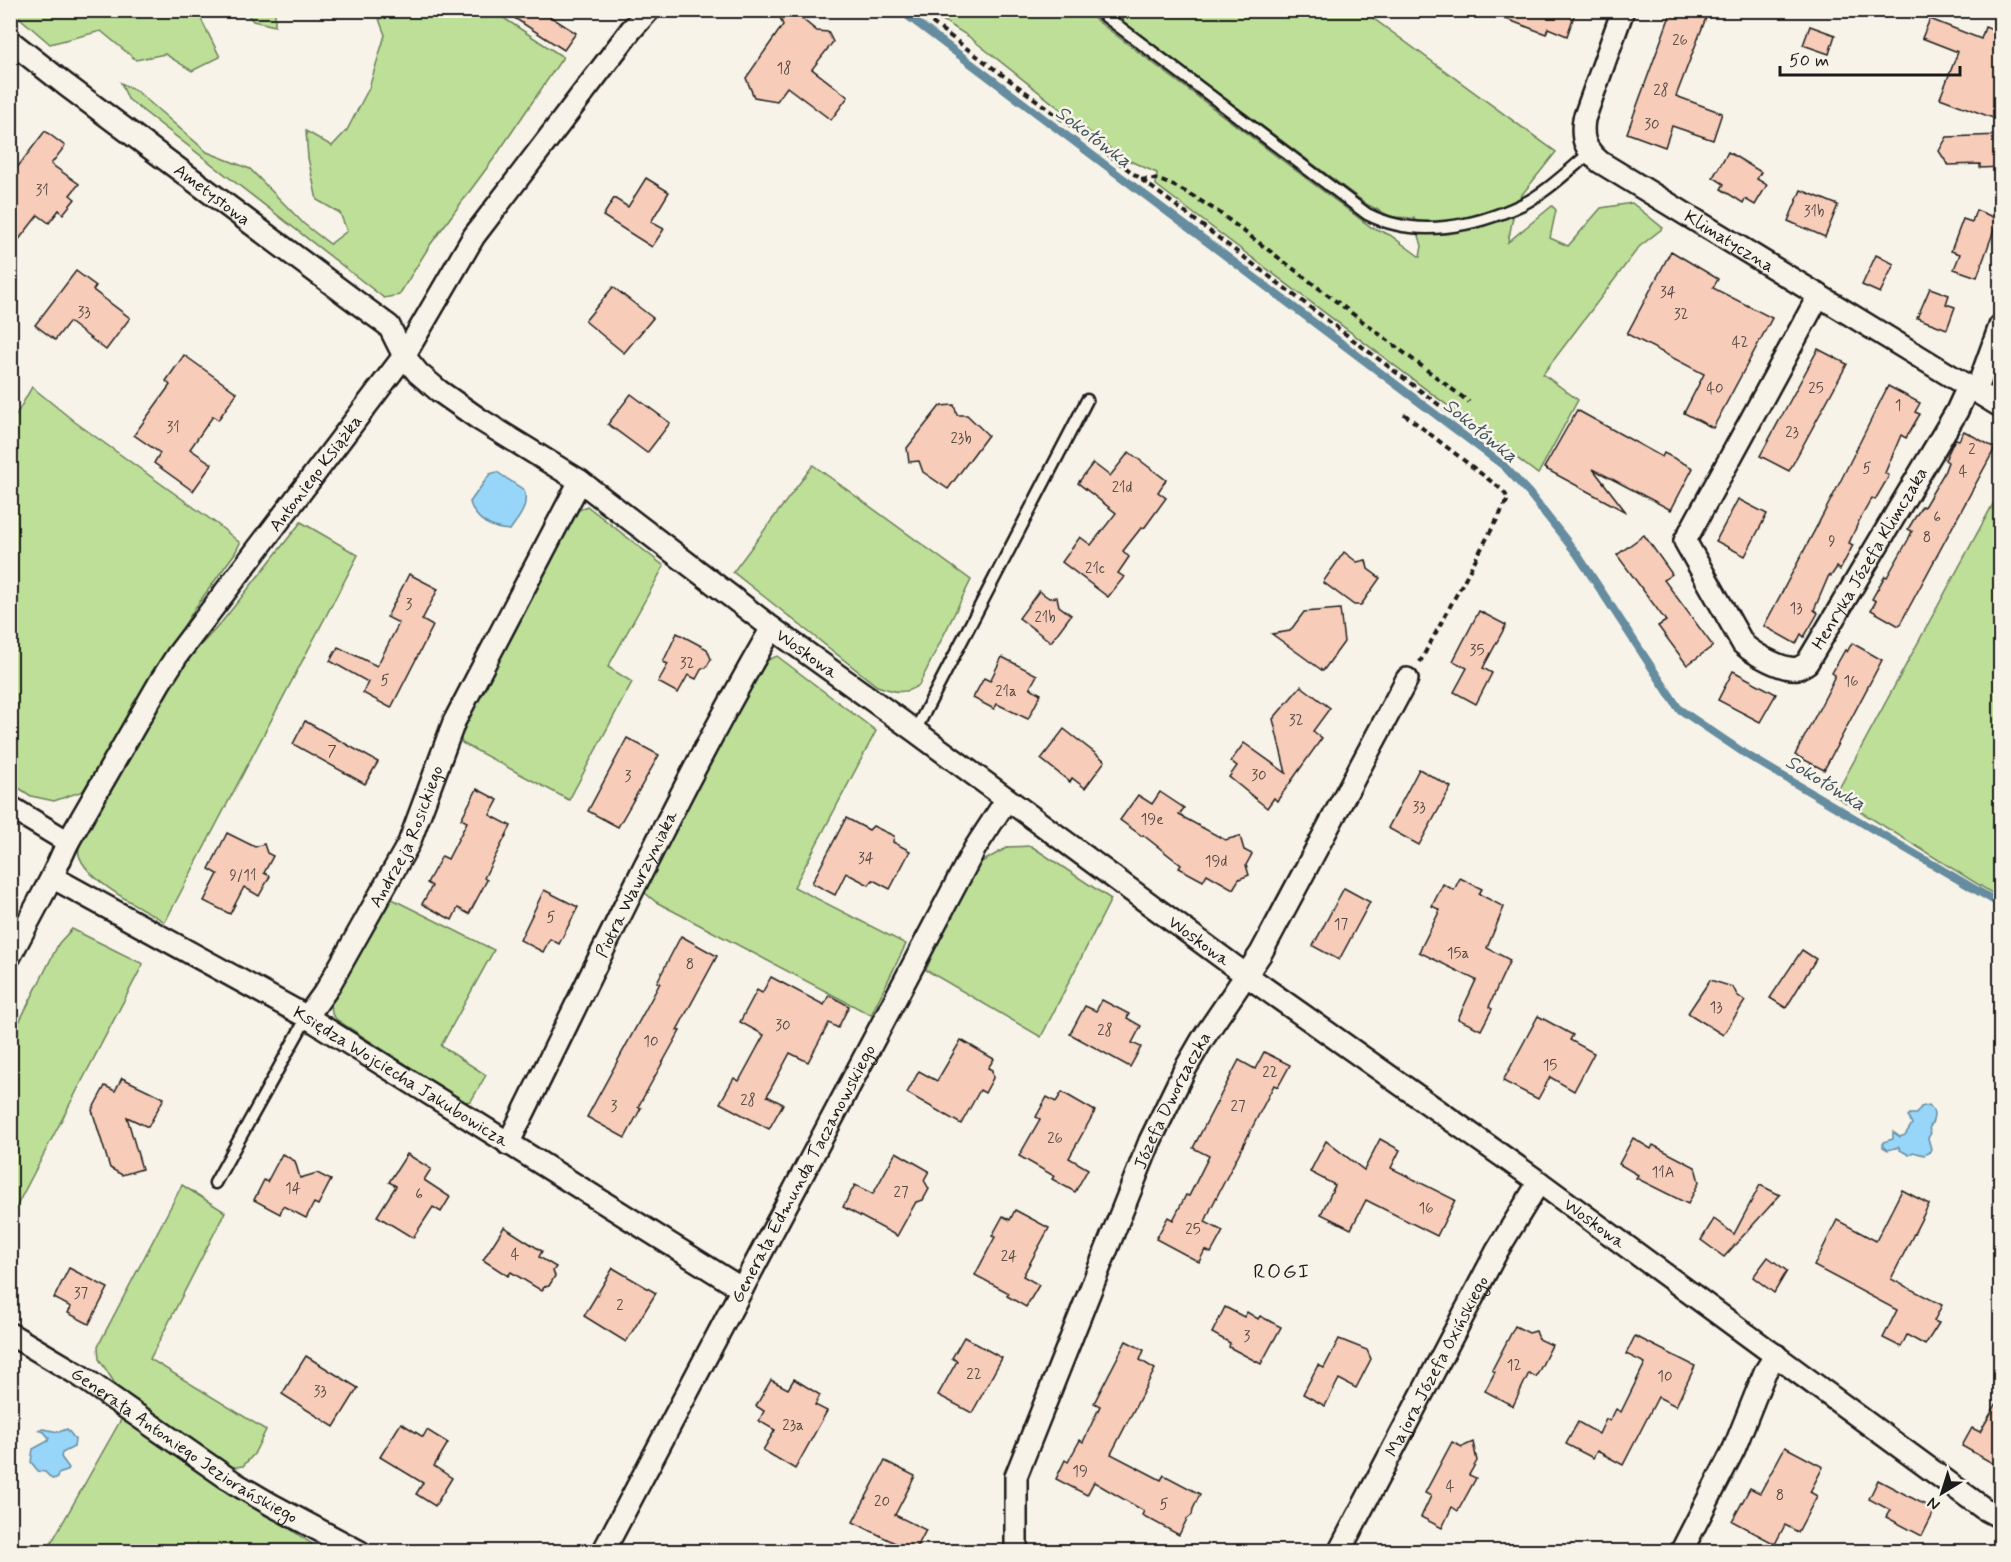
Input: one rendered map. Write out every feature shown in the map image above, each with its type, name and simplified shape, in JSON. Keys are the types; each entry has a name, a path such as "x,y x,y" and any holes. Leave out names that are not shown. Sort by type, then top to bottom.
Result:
{"street":[{"name":"Antoniego Książka","path":"10,956 68,842 178,654 404,356 474,236 631,30 650,10"},
{"path":"1590,153 1584,143 1582,132 1584,119 1623,10"},
{"name":"Ametystowa","path":"10,41 363,308 377,316 389,326 404,356"},
{"name":"Klimatyczna","path":"1590,153 1600,162 2001,406"},
{"name":"Henryka Józefa Klimczaka","path":"1819,295 1685,541 1743,644 1752,652 1780,665 1797,668 1807,663 1972,389"},
{"path":"1972,389 2001,326"},
{"name":"Woskowa","path":"404,356 418,373 439,391 479,419 580,481 772,628 1246,975 1539,1182 1983,1508 2001,1517"},
{"name":"Andrzeja Rosickiego","path":"307,1017 327,989 409,843 454,722 580,481"},
{"name":"Piotra Wawrzyniaka","path":"508,1144 672,815 735,693 772,628"},
{"name":"Józefa Dworzaczka","path":"1016,1551 1016,1476 1150,1141 1184,1071 1202,1040 1261,953 1407,679"},
{"name":"Generała Edmunda Taczanowskiego","path":"603,1551 975,848 1007,799"},
{"path":"10,807 68,842"},
{"name":"Księdza Wojciecha Jakubowicza","path":"52,877 307,1017 742,1289"},
{"name":"Majora Józefa Oxińskiego","path":"1339,1551 1497,1251 1539,1182"},
{"name":"Generała Antoniego Jeziorańskiego","path":"10,1334 79,1376 236,1484 360,1551"},
{"path":"1681,1551 1734,1449 1765,1372 1776,1355"}],"lane":[{"path":"1097,10 1367,214 1382,222 1429,230 1489,217 1524,203 1590,153"},
{"path":"915,731 1087,400"},
{"name":"Andrzeja Rosickiego","path":"215,1183 307,1017"}],"path":[{"path":"915,10 1500,452"},
{"path":"1141,180 1148,178 1173,186 1216,211 1469,402"},
{"path":"1404,414 1501,489 1507,501 1420,662 1407,679"}],"green space":[{"path":"13,11 205,11 201,19 220,57 192,71 165,54 136,60 101,31 50,44"},
{"path":"245,11 275,11 275,26 253,21"},
{"path":"376,11 493,11 563,57 495,157 430,245 399,295 384,298 128,99 121,83 138,92 207,152 250,169 304,224 330,244 347,231 340,213 317,200 308,158 306,131 332,146 347,130 369,88 385,35"},
{"path":"928,11 1084,11 1371,227 1390,235 1420,257 1422,246 1414,218 1392,217 1368,205 1108,11 1363,11 1556,152 1516,202 1508,242 1552,206 1556,210 1550,238 1568,246 1601,208 1632,203 1663,228 1639,247 1543,374 1578,400 1538,474 1156,185 1157,173 1121,157 968,36"},
{"path":"32,387 75,422 240,543 195,608 83,791 54,801 31,796 11,783 11,424"},
{"path":"813,465 971,580 919,685 913,688 898,692 877,686 733,572"},
{"path":"2000,491 2000,898 1835,796"},
{"path":"587,506 664,566 608,667 632,682 569,800 462,743 459,733 560,538 577,511"},
{"path":"301,522 358,555 165,922 116,893 93,875 79,855 79,845 186,661 221,623"},
{"path":"777,656 876,731 794,887 906,944 871,1015 656,902 645,893 647,876 739,702 768,660"},
{"path":"1031,846 1111,899 1041,1037 926,970 978,864 1008,847"},
{"path":"392,899 494,950 441,1046 486,1075 471,1101 464,1102 337,1020 332,1014 331,1002"},
{"path":"72,929 143,964 11,1217 11,1038 59,943"},
{"path":"182,1185 225,1212 150,1359 266,1430 254,1454 243,1466 229,1468 121,1393 99,1359 98,1346"},
{"path":"123,1416 312,1544 308,1552 57,1552 49,1547"}],"water":[{"path":"497,472 524,490 524,507 510,530 485,523 472,509 470,502 490,474"},
{"path":"1929,1105 1934,1117 1929,1129 1931,1133 1928,1138 1931,1149 1929,1153 1924,1155 1913,1152 1909,1155 1899,1147 1888,1150 1883,1147 1883,1142 1893,1139 1893,1132 1900,1137 1905,1135 1912,1124 1908,1116 1910,1114 1916,1114 1921,1107"},
{"path":"67,1429 75,1439 74,1447 62,1453 61,1457 69,1468 58,1474 57,1478 52,1479 45,1472 38,1471 31,1462 33,1449 48,1441 49,1438 39,1430 59,1432"}],"building":[{"path":"502,10 540,10 576,33 564,50"},
{"path":"777,10 798,10 801,18 817,31 828,32 833,42 812,69 848,97 831,120 787,87 777,101 754,97 746,78 783,25"},
{"path":"1490,10 1576,10 1567,36 1548,28 1546,34 1490,13"},
{"path":"1672,10 1709,10 1676,96 1722,113 1713,140 1672,126 1665,147 1627,133"},
{"path":"1930,19 1981,39 1985,27 2001,33 2001,121 1940,98 1958,52 1922,38"},
{"path":"1810,26 1835,35 1829,54 1803,45"},
{"path":"45,131 65,146 51,164 79,184 70,195 75,199 63,214 59,210 49,223 38,215 10,251 10,177"},
{"path":"2001,135 2001,167 1980,168 1980,164 1948,165 1939,151 1947,137"},
{"path":"1728,152 1761,172 1757,179 1767,185 1755,205 1745,199 1743,203 1721,189 1724,184 1713,177"},
{"path":"646,178 669,192 651,222 664,229 652,247 603,216 614,198 628,207"},
{"path":"1801,190 1838,205 1825,237 1788,221"},
{"path":"1976,210 1998,219 1977,277 1954,269 1960,254 1951,251 1963,219 1972,222"},
{"path":"1671,251 1718,279 1713,288 1772,318 1713,428 1684,413 1704,374 1627,334"},
{"path":"1876,255 1894,264 1880,293 1862,285"},
{"path":"76,271 96,286 93,290 130,318 106,350 69,322 55,340 35,325"},
{"path":"613,287 653,318 624,353 585,321"},
{"path":"1930,288 1949,295 1946,304 1955,307 1947,329 1917,318"},
{"path":"1818,349 1847,364 1789,471 1760,456"},
{"path":"184,355 237,393 218,420 213,416 190,449 212,464 193,491 154,463 160,453 134,435 170,385 166,381"},
{"path":"1888,386 1920,403 1915,412 1920,414 1906,438 1901,435 1885,473 1889,476 1875,500 1872,498 1859,521 1849,543 1853,545 1840,570 1837,567 1831,576 1829,575 1814,610 1818,613 1804,637 1801,634 1796,644 1764,626"},
{"path":"631,394 670,423 647,453 608,424"},
{"path":"954,405 957,415 967,415 988,435 948,489 923,472 919,461 909,462 907,448 940,406"},
{"path":"1577,410 1662,457 1664,453 1693,468 1671,510 1593,469 1626,512 1544,468"},
{"path":"1964,431 1995,448 1899,626 1871,610 1876,601 1872,599 1908,540 1912,531 1908,529 1944,473 1948,462 1945,460 1955,439 1959,440"},
{"path":"1129,452 1166,480 1158,492 1166,498 1145,527 1141,528 1123,551 1129,557 1118,573 1124,577 1108,597 1062,562 1080,537 1091,545 1116,513 1078,483 1093,463 1110,476"},
{"path":"1738,499 1767,514 1745,556 1716,541"},
{"path":"1644,535 1672,574 1664,580 1713,646 1687,665 1658,626 1666,621 1617,555"},
{"path":"1344,552 1357,562 1366,560 1368,569 1380,578 1361,605 1354,605 1323,582"},
{"path":"409,574 438,589 422,620 433,626 391,708 363,693 368,682 330,661 338,647 377,666 399,623 387,617"},
{"path":"1039,591 1049,598 1057,597 1059,606 1071,615 1051,642 1019,618"},
{"path":"1340,609 1344,642 1323,671 1272,634 1290,631 1304,612"},
{"path":"1479,611 1506,625 1483,668 1492,673 1476,704 1454,692 1467,668 1453,661"},
{"path":"677,633 707,649 711,659 696,679 688,675 678,693 658,682 668,664 663,662"},
{"path":"1852,643 1882,660 1824,770 1795,755 1832,684 1835,675 1832,673 1845,650 1847,652"},
{"path":"1002,657 1037,675 1030,688 1041,694 1028,719 997,704 994,709 973,698 984,678 990,681"},
{"path":"1733,671 1776,694 1760,722 1718,700"},
{"path":"1301,686 1330,708 1313,731 1322,738 1277,801 1274,798 1267,808 1229,777 1237,766 1231,761 1244,743 1286,773 1273,719"},
{"path":"305,721 378,762 365,784 293,744"},
{"path":"1064,729 1105,761 1085,788 1072,778 1070,782 1041,759"},
{"path":"627,738 659,755 618,827 588,811"},
{"path":"1419,769 1451,787 1419,845 1388,828"},
{"path":"477,789 498,800 490,815 511,826 484,878 487,880 469,914 458,908 452,920 422,904 432,886 427,883 442,856 448,859 467,822 461,819"},
{"path":"1160,792 1184,808 1179,815 1225,840 1240,836 1244,850 1252,854 1246,865 1249,875 1239,879 1233,889 1207,874 1203,881 1179,868 1181,865 1120,820 1138,795 1152,804"},
{"path":"846,818 869,830 873,826 894,836 893,842 910,851 890,889 873,880 869,885 846,873 835,895 812,883"},
{"path":"227,833 255,847 264,844 267,853 273,856 264,873 270,876 259,896 244,887 230,914 204,901 218,874 209,869"},
{"path":"1460,878 1482,889 1479,894 1504,907 1487,948 1510,960 1489,1007 1492,1009 1481,1030 1458,1019 1476,980 1419,952 1440,910 1432,906 1443,884 1454,890"},
{"path":"1344,888 1370,902 1339,960 1313,946"},
{"path":"544,890 578,907 559,944 550,939 543,952 520,940"},
{"path":"681,936 717,956 677,1030 680,1031 638,1107 641,1108 625,1138 587,1117 660,983 657,982"},
{"path":"1802,950 1816,959 1786,1008 1770,998"},
{"path":"771,977 824,1005 829,995 849,1006 838,1028 829,1023 808,1062 790,1053 767,1096 783,1104 769,1129 720,1103 734,1078 739,1081 764,1035 740,1022 757,990 762,993"},
{"path":"1710,980 1733,987 1737,995 1745,1001 1723,1035 1688,1013"},
{"path":"1102,1000 1129,1014 1127,1018 1141,1026 1132,1043 1141,1047 1130,1067 1070,1034 1085,1006 1096,1011"},
{"path":"1538,1016 1573,1035 1570,1040 1594,1053 1574,1091 1550,1077 1538,1099 1503,1081"},
{"path":"961,1040 994,1059 988,1068 992,1070 993,1078 985,1093 980,1090 961,1124 907,1093 919,1071 937,1081"},
{"path":"1264,1052 1290,1065 1278,1087 1274,1085 1211,1208 1205,1222 1223,1231 1211,1253 1205,1250 1199,1262 1156,1239 1168,1217 1173,1220 1186,1195 1189,1196 1209,1156 1193,1148 1239,1060 1255,1069"},
{"path":"122,1078 164,1098 148,1127 127,1117 142,1169 122,1175 110,1168 92,1110 105,1086 115,1091"},
{"path":"1062,1092 1095,1111 1069,1158 1088,1169 1075,1192 1052,1179 1054,1176 1019,1156 1040,1119 1036,1117 1047,1097 1056,1102"},
{"path":"1633,1138 1651,1149 1653,1145 1695,1167 1699,1182 1688,1204 1636,1178 1638,1175 1619,1164"},
{"path":"1380,1139 1400,1150 1391,1168 1455,1200 1437,1236 1366,1200 1351,1229 1321,1214 1335,1185 1310,1172 1326,1141 1364,1170"},
{"path":"896,1152 929,1171 924,1180 929,1189 923,1200 916,1202 897,1236 843,1207 855,1185 873,1194"},
{"path":"282,1154 295,1161 300,1178 317,1173 331,1180 318,1205 314,1203 306,1218 283,1206 280,1214 254,1200 264,1180 267,1182"},
{"path":"407,1154 431,1169 424,1180 450,1197 441,1212 433,1207 413,1238 377,1216 396,1186 389,1182"},
{"path":"1760,1185 1780,1195 1724,1257 1701,1240 1714,1219 1734,1234"},
{"path":"1902,1190 1929,1204 1891,1279 1942,1305 1934,1321 1939,1323 1925,1345 1907,1335 1901,1347 1883,1338 1897,1310 1814,1266 1837,1220 1876,1241"},
{"path":"1015,1210 1049,1228 1023,1276 1039,1285 1026,1307 1007,1296 1009,1293 975,1275 1003,1216 1010,1220"},
{"path":"504,1227 542,1251 539,1257 556,1267 553,1271 555,1276 549,1286 544,1287 542,1291 511,1272 508,1276 483,1260"},
{"path":"1768,1257 1787,1271 1774,1293 1753,1277"},
{"path":"69,1268 108,1288 89,1324 68,1313 71,1307 54,1298"},
{"path":"613,1268 656,1293 626,1342 584,1316"},
{"path":"1225,1307 1244,1317 1247,1312 1258,1319 1260,1316 1281,1327 1261,1364 1229,1347 1230,1343 1212,1333"},
{"path":"1515,1326 1529,1333 1536,1331 1539,1339 1552,1345 1536,1377 1529,1373 1513,1406 1485,1391 1495,1372 1492,1370"},
{"path":"1635,1336 1695,1366 1676,1406 1658,1397 1623,1465 1597,1451 1593,1458 1566,1444 1578,1422 1599,1434 1606,1419 1610,1421 1616,1409 1621,1412 1645,1363 1626,1354"},
{"path":"964,1337 1002,1358 972,1413 938,1395 957,1361 952,1358"},
{"path":"1339,1339 1367,1350 1371,1359 1356,1388 1339,1379 1325,1406 1303,1394 1318,1365 1324,1368"},
{"path":"1126,1341 1144,1350 1140,1360 1155,1369 1111,1454 1161,1480 1164,1475 1200,1494 1192,1515 1187,1519 1179,1535 1142,1515 1144,1511 1094,1482 1087,1495 1056,1479 1065,1460 1068,1462 1080,1440 1083,1442 1100,1406 1094,1403"},
{"path":"306,1356 358,1388 334,1427 282,1394"},
{"path":"794,1379 820,1395 815,1405 827,1411 795,1469 763,1450 775,1430 759,1421 764,1411 756,1406 771,1380 788,1389"},
{"path":"2001,1396 2001,1468 1962,1446 1972,1428 1980,1432"},
{"path":"401,1423 423,1437 427,1430 448,1443 434,1466 452,1478 435,1506 416,1494 423,1483 380,1457"},
{"path":"1452,1442 1462,1447 1473,1442 1477,1461 1469,1475 1476,1478 1458,1511 1452,1507 1442,1528 1421,1517 1431,1496 1425,1493"},
{"path":"1785,1447 1823,1467 1810,1492 1817,1496 1798,1532 1785,1525 1775,1544 1732,1521 1750,1488 1760,1493"},
{"path":"885,1461 915,1476 895,1515 926,1530 915,1551 853,1522"},
{"path":"1878,1480 1935,1510 1922,1536 1886,1517 1890,1510 1869,1499"}],"waterway":[{"name":"Sokołówka","path":"900,10 1504,466 1529,493 1577,554 1679,709 1747,755 2000,904"}],"district":[{"name":"ROGI","path":"1282,1271"}]}
